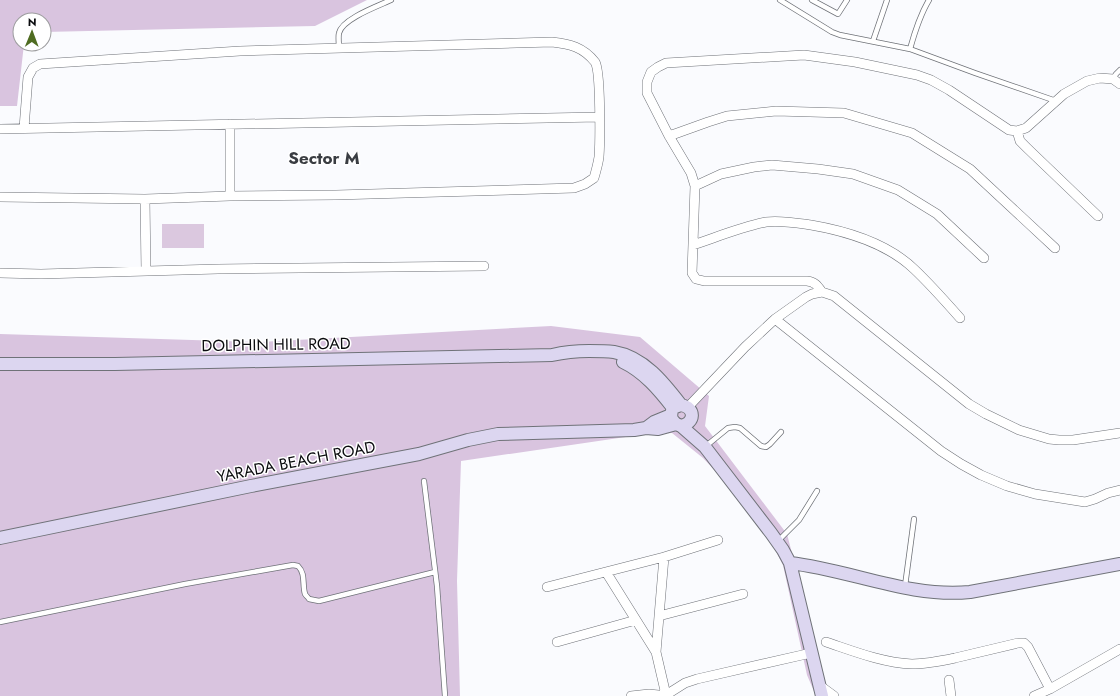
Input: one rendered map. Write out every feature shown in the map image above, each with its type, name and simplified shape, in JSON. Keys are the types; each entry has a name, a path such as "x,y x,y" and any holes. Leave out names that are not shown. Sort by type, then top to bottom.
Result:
{"street":[{"path":"0,197 144,198 336,195 574,188 585,184 594,178 599,158 599,79 596,64 585,52 569,44 552,42 240,51 40,64 33,68 28,77 24,128"},
{"path":"822,292 813,282 807,281 704,281 696,279 692,273 695,186 691,173 669,136 647,93 651,72 658,66 666,63 804,55 855,62 917,75 931,80 949,90 1009,130 1017,131 1026,128 1064,94 1087,81 1100,78 1117,82"},
{"path":"669,136 727,116 776,111 844,113 912,133 970,169 1055,248"},
{"path":"0,129 599,117"},
{"path":"230,124 230,196"},
{"path":"1017,131 1020,140 1027,148 1098,216"},
{"path":"695,186 721,174 772,165 853,174 898,190 937,214 984,258"},
{"path":"144,198 146,271"},
{"path":"693,245 767,222 791,222 838,231 875,244 901,258 914,268 960,318"},
{"path":"0,273 41,274 484,266"},
{"path":"680,415 745,347 775,319 806,297 822,292 834,296 978,410 1006,424 1019,430 1049,439 1059,440 1073,440 1120,433"},
{"path":"775,319 941,451 982,475 1007,486 1035,494 1085,502 1120,490"},
{"name":"DOLPHIN HILL ROAD","path":"0,364 115,364 552,355 567,358 608,359 624,363 635,369 650,381 680,415 778,542 790,563 821,691"},
{"name":"YARADA BEACH ROAD","path":"0,538 251,486 419,454 468,440 498,434 634,430 646,428 658,429 680,415"},
{"path":"548,587 664,557 718,540"},
{"path":"656,652 664,557"},
{"path":"790,563 810,565 905,588 934,593 956,594 1120,564"},
{"path":"606,572 656,652 667,696"},
{"path":"659,616 743,594"},
{"path":"557,642 636,620"},
{"path":"826,642 857,653 911,664 938,662 1018,643 1024,643 1028,647 1050,688"},
{"path":"1034,696 1120,649"},
{"path":"631,696 649,694 667,696 685,683 697,679 811,653"},
{"path":"948,680 951,696"},
{"path":"821,691 834,696"}],"lane":[{"path":"339,48 339,32 343,25 356,16 391,0"},
{"path":"780,0 832,32 840,35 910,49 1056,101"},
{"path":"812,0 838,14 847,0"},
{"path":"873,41 887,0"},
{"path":"910,49 923,10 929,0"},
{"path":"1117,82 1116,74 1120,70"},
{"path":"704,446 728,428 740,428 761,446 766,447 781,432"},
{"path":"424,481 437,586 445,696"},
{"path":"778,542 799,520 817,491"},
{"path":"905,588 914,518"},
{"path":"0,622 185,584 294,565 301,569 305,593 309,599 319,601 435,572"}],"shaded area":[{"path":"0,0 367,0 315,26 52,32 52,12 12,12 12,52 23,52 17,106 0,106"},
{"path":"162,224 204,224 204,248 162,248"},
{"path":"551,326 640,337 709,396 705,426 787,534 829,696 816,696 807,675 783,565 756,514 703,458 672,433 646,434 461,461 457,581 460,696 0,696 0,334 260,342"}],"district":[{"name":"Sector M","path":"324,158"}]}
